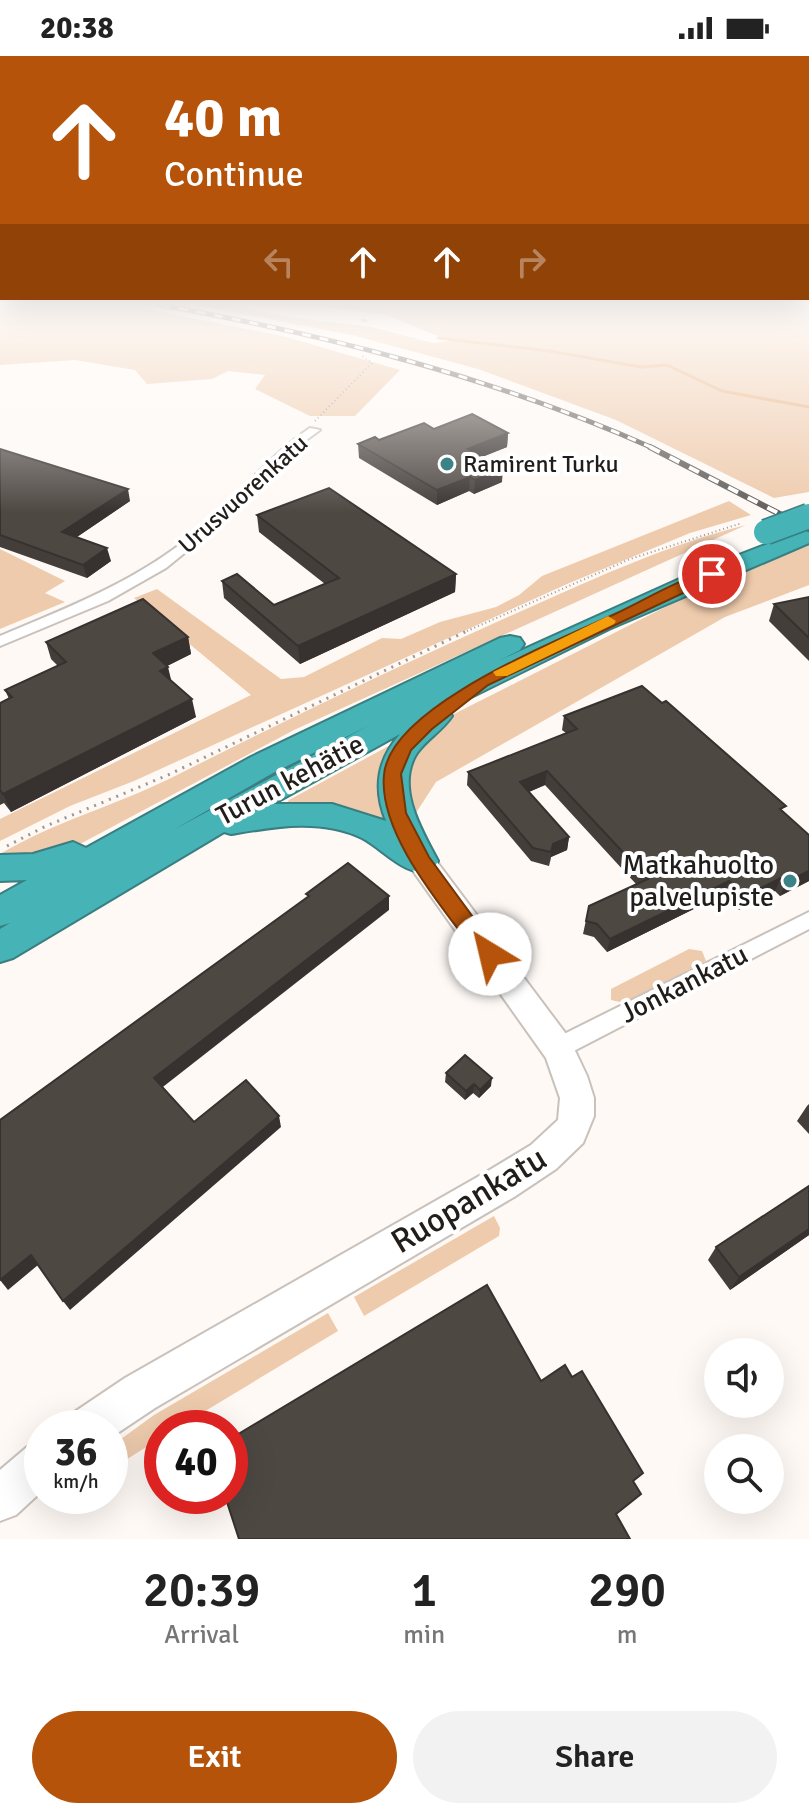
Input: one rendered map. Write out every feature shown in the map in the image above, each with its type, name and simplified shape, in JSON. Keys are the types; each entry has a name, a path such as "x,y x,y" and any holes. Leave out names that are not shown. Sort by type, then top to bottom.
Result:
{"highway":[{"name":"Turun kehätie","path":"0,947 201,827 482,682 645,603 809,516"},
{"name":"Turun kehätie","path":"0,912 262,765 490,653 619,594 778,533"},
{"path":"421,861 397,813 392,774 404,747 413,737 482,682"},
{"path":"201,827 285,812 322,812 377,829 421,861"},
{"path":"0,868 33,867 144,829"}],"street":[{"name":"Urusvuorenkatu","path":"0,641 103,597 159,566 208,529 297,442 314,430"},
{"name":"Ruopankatu","path":"115,1410 556,1149 569,1137 578,1113 578,1097 571,1072 558,1048 421,861"},
{"name":"Jonkankatu","path":"558,1048 809,920"},
{"path":"0,1499 24,1478"}],"path":[{"path":"314,430 316,418 361,374"},
{"path":"0,850 28,834 122,796 344,687 520,607 681,540 778,533"}],"shaded area":[{"path":"139,374 222,374 212,379 147,384"},
{"path":"258,374 396,374 355,416 310,416 255,389 265,375"},
{"path":"492,374 809,374 809,492 774,498 616,420"},
{"path":"729,501 751,515 690,533 567,584 134,781 70,806 0,841 0,819 251,695 134,598 157,589 281,679 304,677 382,638 401,639 440,622 496,607 519,595 542,576"},
{"path":"746,525 294,730 65,852 0,859 0,854 41,833 150,788 481,629 634,562"},
{"path":"809,545 809,585 725,617 436,782 412,819 402,790 408,757 450,716 697,591"},
{"path":"0,549 65,581 45,593 65,602 0,629"},
{"path":"396,742 392,828 286,804 289,800"},
{"path":"689,949 702,951 706,961 624,1003 611,1000 611,989"},
{"path":"494,1216 500,1228 499,1236 364,1316 354,1297"},
{"path":"328,1313 338,1331 207,1410 163,1410"},
{"path":"144,1422 144,1448 128,1459 128,1434"}],"building":[{"path":"472,414 508,433 468,449 503,468 475,480 470,477 437,490 358,444 375,437 379,440 424,423 434,429"},
{"path":"0,449 128,489 62,532 107,548 83,565 0,535"},
{"path":"329,488 456,574 298,646 222,581 237,574 274,605 339,578 257,515"},
{"path":"809,597 809,638 774,604"},
{"path":"143,599 188,637 153,653 168,667 160,671 192,699 3,794 0,790 0,703 12,697 5,690 66,662 46,642"},
{"path":"642,686 662,703 666,701 786,806 780,809 809,835 809,871 786,882 781,878 744,896 729,881 610,939 597,924 586,921 589,906 648,879 547,771 520,782 569,837 553,844 551,852 533,848 468,772 577,729 564,716"},
{"path":"348,863 389,896 154,1078 194,1122 246,1080 279,1116 63,1301 31,1255 0,1280 0,1120 309,896 306,894"},
{"path":"465,1055 492,1078 480,1090 474,1084 466,1091 446,1073"},
{"path":"809,1186 809,1229 739,1277 716,1247"},
{"path":"487,1285 541,1381 565,1365 572,1377 582,1371 643,1473 633,1481 641,1494 616,1514 630,1539 239,1539 231,1514 248,1514 248,1428"}],"waterway":[{"path":"686,374 722,391 809,407"}],"railway":[{"path":"454,374 535,401 655,449"},
{"path":"650,447 809,529"}],"slow traffic":[{"path":"501,672 608,621"}],"place":[{"name":"Ramirent Turku","path":"447,464"},
{"name":"Matkahuolto palvelupiste","path":"790,881"}],"route":[{"path":"490,954 421,861 397,813 392,774 404,747 426,725 482,682 712,574"}]}
